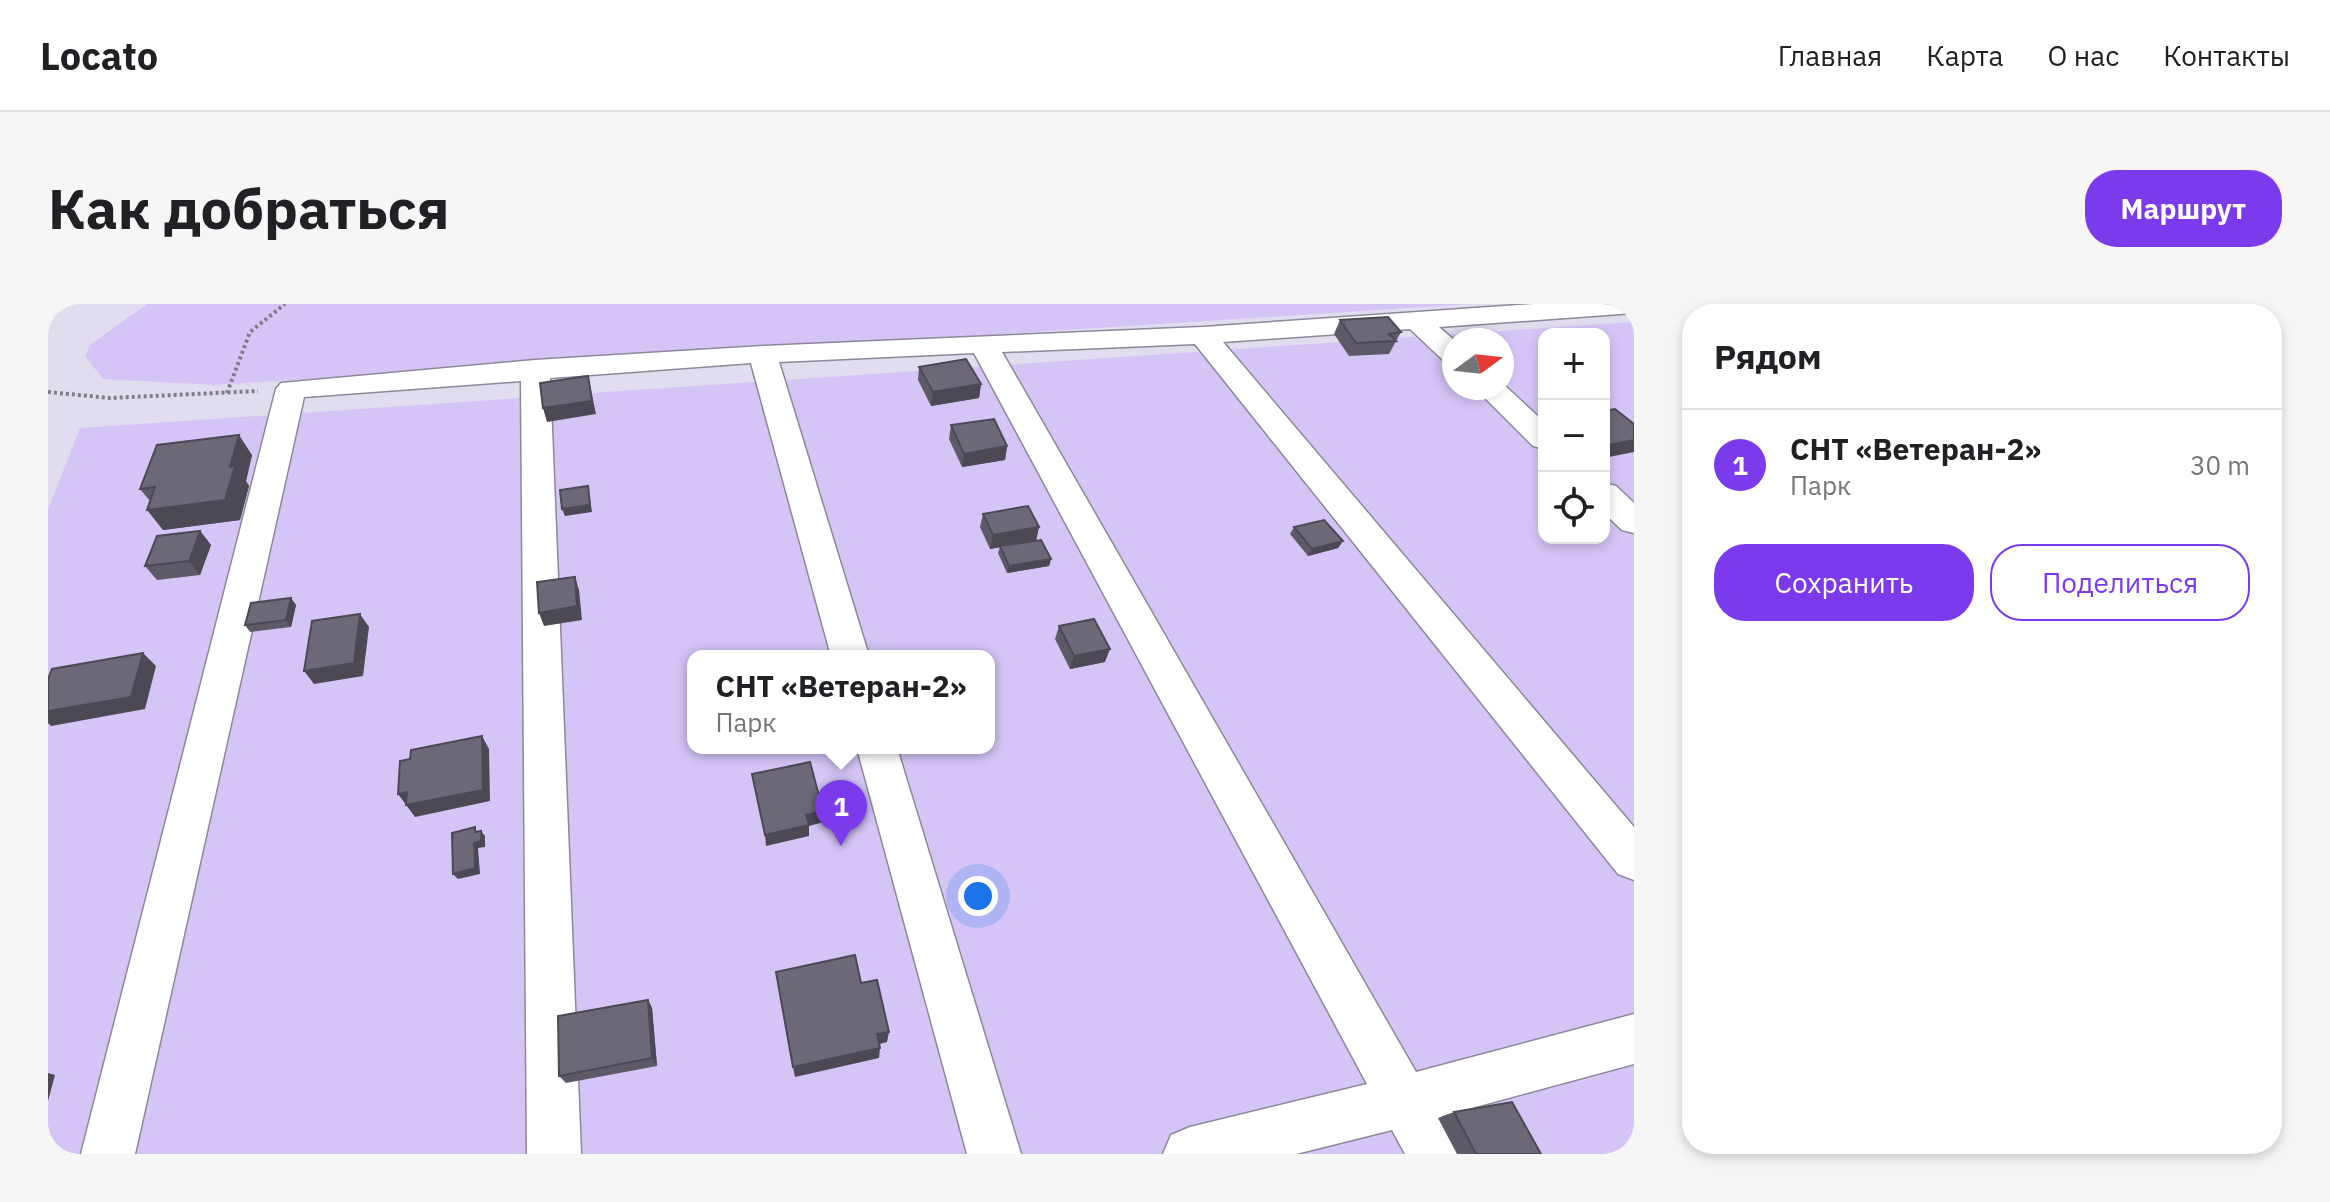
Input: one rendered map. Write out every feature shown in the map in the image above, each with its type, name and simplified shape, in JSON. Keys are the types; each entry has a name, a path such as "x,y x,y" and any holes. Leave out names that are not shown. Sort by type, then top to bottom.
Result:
{"street":[{"path":"108,1154 291,389 763,354 1203,335 1629,310"},
{"path":"1417,321 1442,344"},
{"path":"1203,335 1634,860"},
{"path":"983,344 1434,1154"},
{"path":"763,354 848,650"},
{"path":"535,369 554,1154"},
{"path":"1503,400 1538,433"},
{"path":"1610,500 1634,522"},
{"path":"879,754 994,1154"},
{"path":"1190,1154 1634,1039"}],"path":[{"path":"227,393 250,332 285,304"},
{"path":"48,392 110,398 291,389"}],"shaded area":[{"path":"147,304 1470,304 215,385 103,379 85,356 90,345"},
{"path":"1634,322 1634,1154 48,1154 48,509 80,428 1442,335 1442,400 1514,400 1514,330 1538,329 1538,544 1610,544 1610,328 1546,328"}],"building":[{"path":"1388,317 1401,332 1389,334 1396,341 1356,343 1340,320"},
{"path":"966,359 981,384 933,392 919,367"},
{"path":"588,376 592,401 543,408 540,383"},
{"path":"1615,409 1634,424 1634,440 1610,445 1610,410"},
{"path":"994,419 1007,446 964,454 951,425"},
{"path":"239,435 230,467 235,466 225,500 147,510 155,487 140,489 157,445"},
{"path":"588,486 590,505 562,509 560,490"},
{"path":"1028,506 1039,527 993,535 983,514"},
{"path":"1324,520 1343,541 1312,549 1294,527"},
{"path":"200,531 189,561 145,566 157,536"},
{"path":"1041,540 1051,559 1009,566 1000,546"},
{"path":"575,577 577,606 539,613 537,582"},
{"path":"291,598 286,620 245,625 251,603"},
{"path":"360,614 354,663 304,671 312,621"},
{"path":"1094,619 1110,649 1074,656 1059,626"},
{"path":"143,653 131,697 48,711 48,679 52,669"},
{"path":"482,736 483,790 406,805 407,792 398,794 400,761 410,759 411,750"},
{"path":"810,762 823,811 806,815 809,825 765,835 752,774"},
{"path":"475,827 475,832 481,831 481,841 474,843 475,868 453,874 452,833"},
{"path":"855,955 861,983 877,980 889,1032 877,1034 880,1048 793,1067 776,972"},
{"path":"648,1000 652,1058 559,1076 558,1016"},
{"path":"1512,1102 1541,1154 1476,1154 1454,1112"}],"place":[{"name":"СНТ «Ветеран-2»","path":"841,846"}]}
